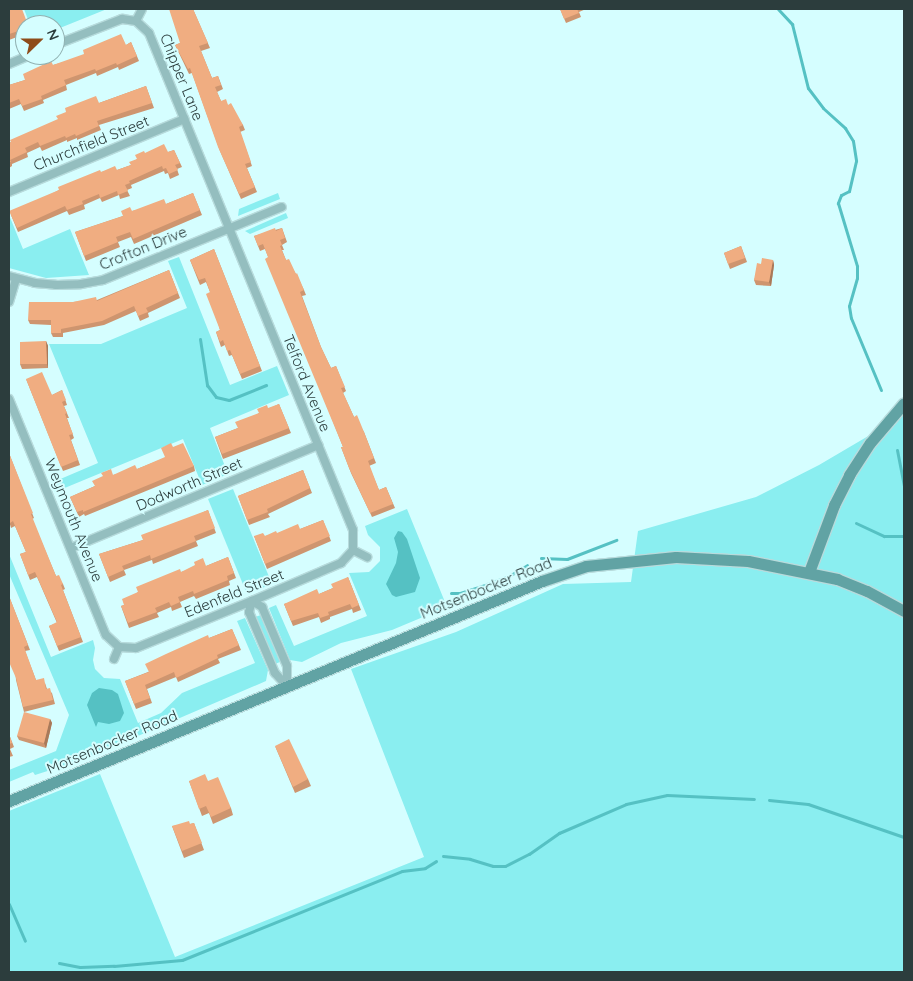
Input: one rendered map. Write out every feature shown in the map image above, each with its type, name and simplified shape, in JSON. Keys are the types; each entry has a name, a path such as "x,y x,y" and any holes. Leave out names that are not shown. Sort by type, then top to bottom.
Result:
{"main road":[{"path":"809,572 834,505 849,475 870,443 904,403"},
{"name":"Motsenbocker Road","path":"9,802 559,574 586,566 657,558 699,557 748,561 809,572 859,588 904,611"}],"street":[{"path":"65,41 117,20 136,21 142,9"},
{"name":"Chipper Lane","path":"136,21 146,29 150,36 229,228"},
{"name":"Churchfield Street","path":"9,192 184,119"},
{"name":"Crofton Drive","path":"13,277 56,286 103,280 282,207"},
{"name":"Telford Avenue","path":"229,228 353,530 353,550"},
{"path":"9,302 13,277"},
{"name":"Weymouth Avenue","path":"10,403 106,635 112,643 119,647"},
{"name":"Dodworth Street","path":"71,548 318,445"},
{"path":"353,550 367,556"},
{"name":"Edenfeld Street","path":"119,647 136,648 252,601 340,564 353,550"},
{"path":"252,601 262,607 287,666 287,686 275,674 249,612 252,601"},
{"path":"114,659 119,647"}],"shaded area":[{"path":"24,9 107,9 65,26 65,15 26,15"},
{"path":"278,193 280,199 238,216 239,209"},
{"path":"286,213 288,218 250,234 245,231"},
{"path":"9,215 23,249 70,229 89,275 46,278 9,268"},
{"path":"179,257 230,385 277,366 289,395 210,428 228,474 202,485 183,439 55,492 51,483 98,463 49,344 101,344 187,308 168,261"},
{"path":"904,415 904,972 9,972 9,811 100,774 175,957 424,857 351,669 456,632 563,584 631,582 638,531 756,497 819,465"},
{"path":"233,489 272,584 247,594 208,499"},
{"path":"407,509 447,607 392,630 341,643 302,662 290,660 269,608 276,605 294,646 367,616 349,573 369,572 380,561 380,547 368,535 365,526"},
{"path":"398,531 402,532 407,539 420,578 415,592 396,597 392,595 386,584 396,563 398,552 394,538"},
{"path":"9,554 51,657 93,640 95,669 104,678 120,679 138,723 161,713 182,693 255,663 237,621 245,618 268,670 266,681 82,760 35,775 33,772 9,782 9,770 56,751 69,715 9,574"},
{"path":"261,615 280,662 275,664 255,617"},
{"path":"99,688 112,690 118,694 124,713 120,721 109,724 98,722 96,727 87,705 92,693"}],"building":[{"path":"9,9 22,9 24,15 15,15 15,32 9,34"},
{"path":"169,9 193,9 208,43 199,46 212,78 218,76 221,85 215,87 221,101 226,99 228,105 231,103 243,125 239,127 251,162 245,164 255,187 239,194 218,147 190,68 188,69 175,45 180,43"},
{"path":"560,9 577,9 579,13 564,19"},
{"path":"121,34 126,45 131,42 137,56 117,65 116,63 64,80 66,85 41,96 42,99 22,106 19,99 9,103 9,85 25,80 23,74 42,65 65,65 65,61 84,54 83,50"},
{"path":"146,86 152,103 97,121 99,126 76,136 75,134 66,138 65,136 40,146 38,142 25,148 27,152 9,162 10,140 58,119 56,116 66,112 65,108 96,96 99,103"},
{"path":"164,144 168,152 174,150 180,163 175,165 178,170 169,174 166,168 163,169 162,166 129,181 130,183 125,185 128,191 118,195 117,191 100,198 99,194 82,201 83,204 67,210 65,206 17,228 9,211 59,190 58,187 100,170 101,172 115,166 117,170 131,165 129,162 137,159 135,155 144,151 145,153"},
{"path":"193,193 200,210 133,239 130,232 116,237 118,242 84,256 75,232 123,216 121,211 130,207 132,211 164,199 166,204"},
{"path":"275,228 276,231 282,228 285,238 280,240 282,245 280,246 286,260 289,259 297,273 304,290 300,292 321,347 331,368 336,366 345,387 341,388 354,417 357,415 364,432 374,458 368,461 379,490 386,487 393,504 370,513 349,468 341,447 343,447 265,259 268,257 263,244 258,246 254,236"},
{"path":"741,246 745,258 728,264 724,253"},
{"path":"214,249 260,366 240,374 230,350 227,351 223,340 220,342 216,332 220,330 206,294 210,292 205,278 199,280 190,260"},
{"path":"762,258 773,260 769,282 754,280 757,263 761,264"},
{"path":"169,270 178,293 146,308 148,312 138,316 134,306 102,321 61,329 61,333 51,333 51,320 28,320 29,302 73,302 96,297 97,301"},
{"path":"46,341 47,364 20,364 20,342"},
{"path":"42,372 52,395 62,390 66,400 62,402 67,413 65,414 73,434 69,435 78,460 61,467 26,379"},
{"path":"279,404 289,428 222,454 215,437 238,428 235,422 259,413 257,409 267,405 268,408"},
{"path":"171,443 173,447 183,443 194,466 83,512 83,510 77,512 70,497 95,486 92,481 103,476 101,473 111,469 113,475 135,465 137,469 165,457 161,448"},
{"path":"9,453 56,576 59,575 63,584 61,585 81,637 57,646 49,626 57,622 35,572 28,575 20,554 26,552 13,521 10,523 9,521"},
{"path":"303,470 310,488 267,509 268,512 247,520 238,496"},
{"path":"208,510 215,528 194,536 196,541 151,559 150,555 122,566 124,570 108,577 99,554 143,540 141,535"},
{"path":"323,520 330,536 265,564 254,536 263,533 265,536 276,531 277,533 298,524 300,529"},
{"path":"228,557 234,573 227,576 228,580 194,594 193,591 178,597 180,602 171,606 169,602 155,608 157,612 128,623 121,606 124,605 122,599 138,592 136,587 180,569 181,572 195,565 194,562 203,558 206,566"},
{"path":"348,577 359,605 352,608 350,604 328,612 329,615 320,618 318,613 291,621 284,604 317,589 319,594 333,588 331,584"},
{"path":"9,596 28,645 24,647 36,680 44,678 46,689 50,688 53,700 23,707 16,678 9,662"},
{"path":"232,629 239,645 217,655 218,658 176,678 174,672 145,685 150,698 134,704 125,681 149,672 145,664 208,635 209,638"},
{"path":"24,712 50,719 44,743 17,736"},
{"path":"289,739 308,779 293,787 275,746"},
{"path":"205,774 208,781 218,777 231,808 211,817 206,806 199,809 189,781"},
{"path":"189,821 190,824 194,823 202,843 182,851 172,826"}],"waterway":[{"path":"778,9 792,24 808,88 823,108 845,128 853,141 856,161 849,191 841,195 838,203 857,266 857,278 849,306 851,318 881,390"},
{"path":"200,339 207,385 216,397 229,400 266,385"},
{"path":"897,450 904,487"},
{"path":"856,523 884,536 904,536"},
{"path":"541,558 567,559 616,540"},
{"path":"451,593 460,593 509,576 527,565"},
{"path":"443,856 470,859 493,866 505,866 529,854 559,833 626,804 667,795 754,799"},
{"path":"769,800 808,804 904,837"},
{"path":"59,963 80,967 182,960 402,871 425,868 436,861"},
{"path":"9,904 25,941"}]}
